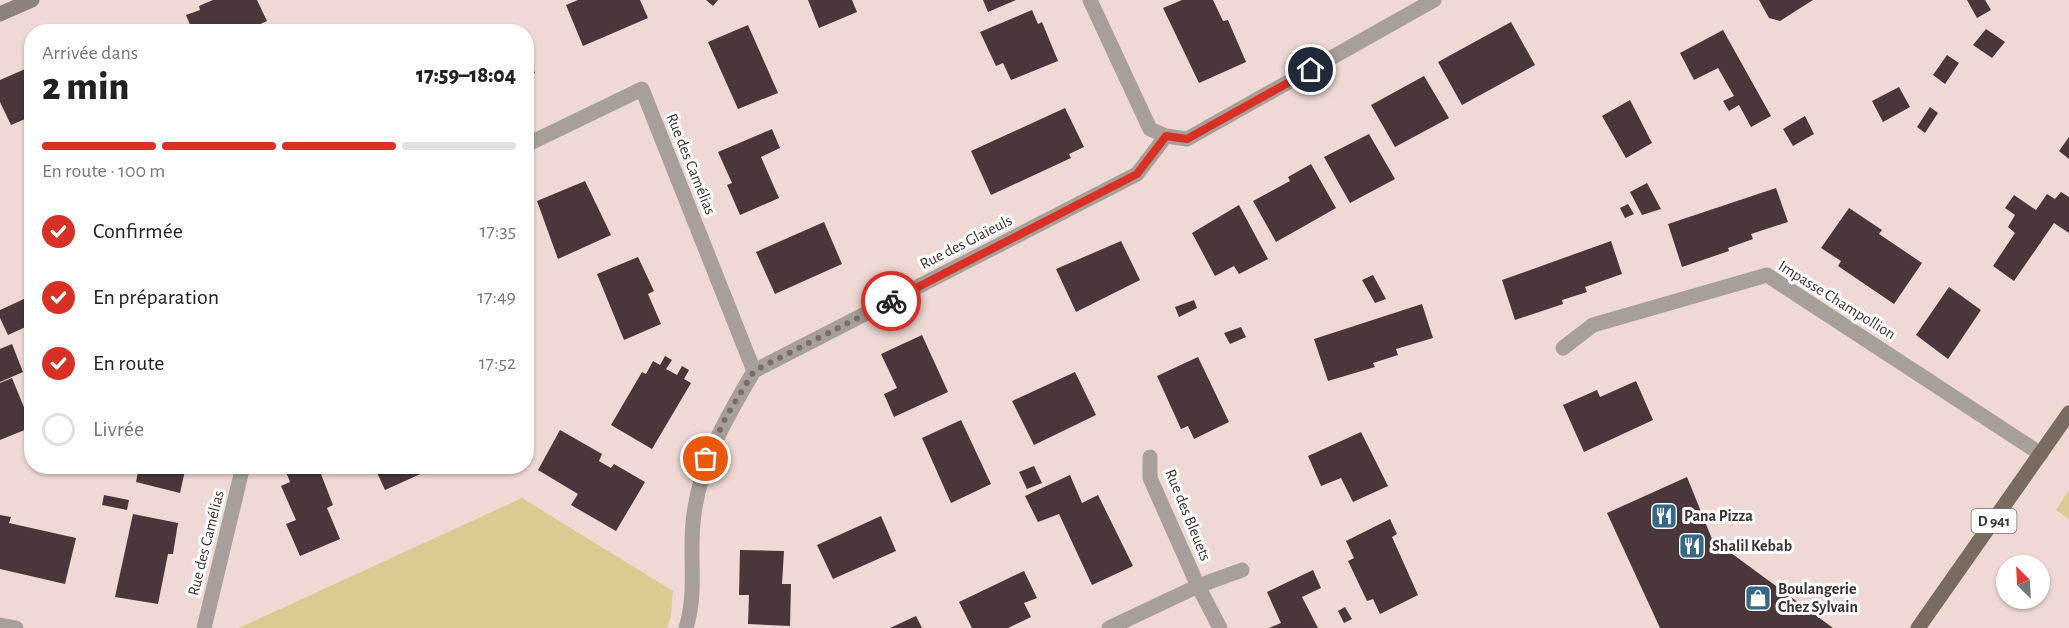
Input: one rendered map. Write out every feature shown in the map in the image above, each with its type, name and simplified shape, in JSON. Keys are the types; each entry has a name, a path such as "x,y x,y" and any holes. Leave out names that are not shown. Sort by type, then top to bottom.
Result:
{"main road":[{"name":"D 941","path":"1918,628 2069,413"}],"street":[{"path":"0,14 32,0"},
{"path":"1090,0 1150,129 1166,136 1187,139 1434,0"},
{"name":"Rue des Camélias","path":"534,141 642,89 754,371"},
{"name":"Rue des Glaïeuls","path":"754,371 1137,174 1166,136"},
{"name":"Impasse Champollion","path":"1563,348 1593,325 1767,275 2041,454"},
{"path":"686,628 693,604 694,515 706,459 726,417 754,371"},
{"name":"Rue des Bleuets","path":"1150,457 1150,478 1220,628"},
{"name":"Rue des Camélias","path":"204,628 241,474"},
{"name":"Rue des Bleuets","path":"1109,628 1198,585 1242,570"},
{"path":"0,625 16,628"}],"shaded area":[{"path":"2069,490 2069,519 2056,510"},
{"path":"522,498 673,591 671,616 667,628 239,628"}],"building":[{"path":"213,0 257,0 267,21 260,24 190,24 186,15 200,10 199,6"},
{"path":"578,0 640,0 648,18 583,46 566,5"},
{"path":"706,0 718,0 713,6"},
{"path":"808,0 852,0 857,12 819,28"},
{"path":"983,0 1016,0 988,12"},
{"path":"1182,0 1213,0 1223,21 1228,20 1246,62 1199,83 1163,8"},
{"path":"1759,0 1813,0 1780,21 1769,18"},
{"path":"1967,0 1985,0 1991,10 1977,18"},
{"path":"1032,10 1038,24 1042,22 1058,61 1011,80 1003,63 996,66 980,32"},
{"path":"1511,22 1535,65 1462,105 1438,62"},
{"path":"748,25 778,93 738,109 708,42"},
{"path":"1986,29 2005,42 1992,58 1973,45"},
{"path":"1723,30 1771,116 1751,127 1739,105 1729,111 1723,101 1734,96 1718,68 1694,80 1680,53"},
{"path":"1947,55 1959,63 1945,84 1933,75"},
{"path":"24,70 24,119 11,125 0,102 0,80"},
{"path":"1424,76 1449,118 1395,147 1371,105"},
{"path":"1899,87 1910,107 1883,122 1872,101"},
{"path":"1630,100 1652,143 1626,158 1602,116"},
{"path":"1930,107 1938,113 1925,133 1917,127"},
{"path":"1065,108 1084,147 1069,154 1071,158 991,195 971,151"},
{"path":"1805,116 1814,134 1793,146 1783,129"},
{"path":"772,129 780,148 761,157 779,198 740,215 727,185 732,183 718,152"},
{"path":"1369,134 1395,179 1350,203 1324,157"},
{"path":"2069,137 2069,159 2059,151"},
{"path":"1311,164 1336,208 1276,242 1253,201 1290,181 1288,177"},
{"path":"585,181 611,235 558,259 537,201"},
{"path":"1647,183 1661,209 1642,215 1630,192"},
{"path":"1776,188 1788,222 1751,234 1753,239 1728,248 1729,251 1682,267 1668,224"},
{"path":"2061,192 2069,197 2069,233 2054,223 2014,281 1993,266 2015,233 2008,227 2015,215 2005,208 2014,195 2036,210 2047,194 2055,199"},
{"path":"1628,204 1634,214 1625,218 1620,208"},
{"path":"1239,205 1268,259 1239,274 1234,266 1215,276 1192,233"},
{"path":"1849,208 1882,230 1879,234 1922,263 1894,304 1838,266 1841,261 1821,248"},
{"path":"824,222 842,264 775,294 756,252"},
{"path":"1121,241 1140,280 1076,312 1056,269"},
{"path":"1611,241 1622,274 1585,287 1587,292 1562,300 1563,304 1515,320 1502,280"},
{"path":"638,257 654,291 648,294 661,324 624,340 597,274"},
{"path":"1373,275 1386,299 1375,303 1362,280"},
{"path":"1949,287 1981,310 1948,359 1916,335"},
{"path":"24,299 24,328 8,335 0,318 0,310"},
{"path":"1194,300 1197,308 1179,317 1175,307"},
{"path":"1422,304 1433,338 1396,349 1398,355 1373,363 1375,367 1328,381 1314,339"},
{"path":"1241,327 1246,337 1230,344 1224,333"},
{"path":"922,335 948,392 894,417 884,394 897,388 881,354"},
{"path":"12,344 23,372 0,382 0,349"},
{"path":"665,356 672,360 666,369 677,375 682,366 689,370 684,379 691,383 652,449 611,425 642,372 646,374 653,361 660,365"},
{"path":"1198,357 1229,422 1194,439 1188,426 1181,429 1157,376"},
{"path":"1075,372 1096,415 1034,445 1012,401"},
{"path":"12,378 24,407 24,430 0,440 0,383"},
{"path":"1636,381 1653,420 1584,452 1563,405 1597,390 1600,397"},
{"path":"961,420 991,484 951,503 922,438"},
{"path":"560,430 602,454 599,461 611,468 614,464 645,482 616,531 571,505 578,494 538,470"},
{"path":"1361,432 1388,486 1353,502 1341,478 1321,486 1308,456"},
{"path":"1034,466 1042,483 1027,489 1019,472"},
{"path":"138,474 184,474 180,493 136,482"},
{"path":"287,474 321,474 333,505 327,508 340,539 300,556 286,524 296,520 281,486 290,482"},
{"path":"378,474 420,474 385,490"},
{"path":"1070,475 1082,503 1098,495 1133,566 1092,585 1059,514 1038,522 1025,496"},
{"path":"1687,477 1712,539 1833,628 1660,628 1607,513"},
{"path":"104,495 129,500 127,510 102,505"},
{"path":"133,514 178,523 173,554 168,554 158,604 115,597"},
{"path":"0,515 11,517 9,523 76,538 65,584 0,569"},
{"path":"881,516 896,551 833,579 817,545"},
{"path":"1390,519 1397,534 1392,537 1418,595 1380,614 1373,599 1367,601 1348,561 1354,558 1346,541"},
{"path":"740,550 784,551 782,584 791,584 790,626 748,624 749,595 739,595"},
{"path":"1313,570 1321,588 1302,597 1318,628 1269,628 1281,623 1267,592"},
{"path":"1024,571 1037,598 1024,603 1031,617 1008,628 972,628 959,602"},
{"path":"1345,607 1352,619 1344,623 1338,611"},
{"path":"916,616 922,628 890,628"}],"way so far":[{"path":"706,459 726,417 754,371 891,301"}],"place":[{"name":"Pana Pizza","path":"1664,516"},
{"name":"Shalil Kebab","path":"1692,546"},
{"name":"Boulangerie Chez Sylvain","path":"1758,598"}],"route":[{"path":"891,301 1137,174 1166,136 1187,139 1311,70"}]}
